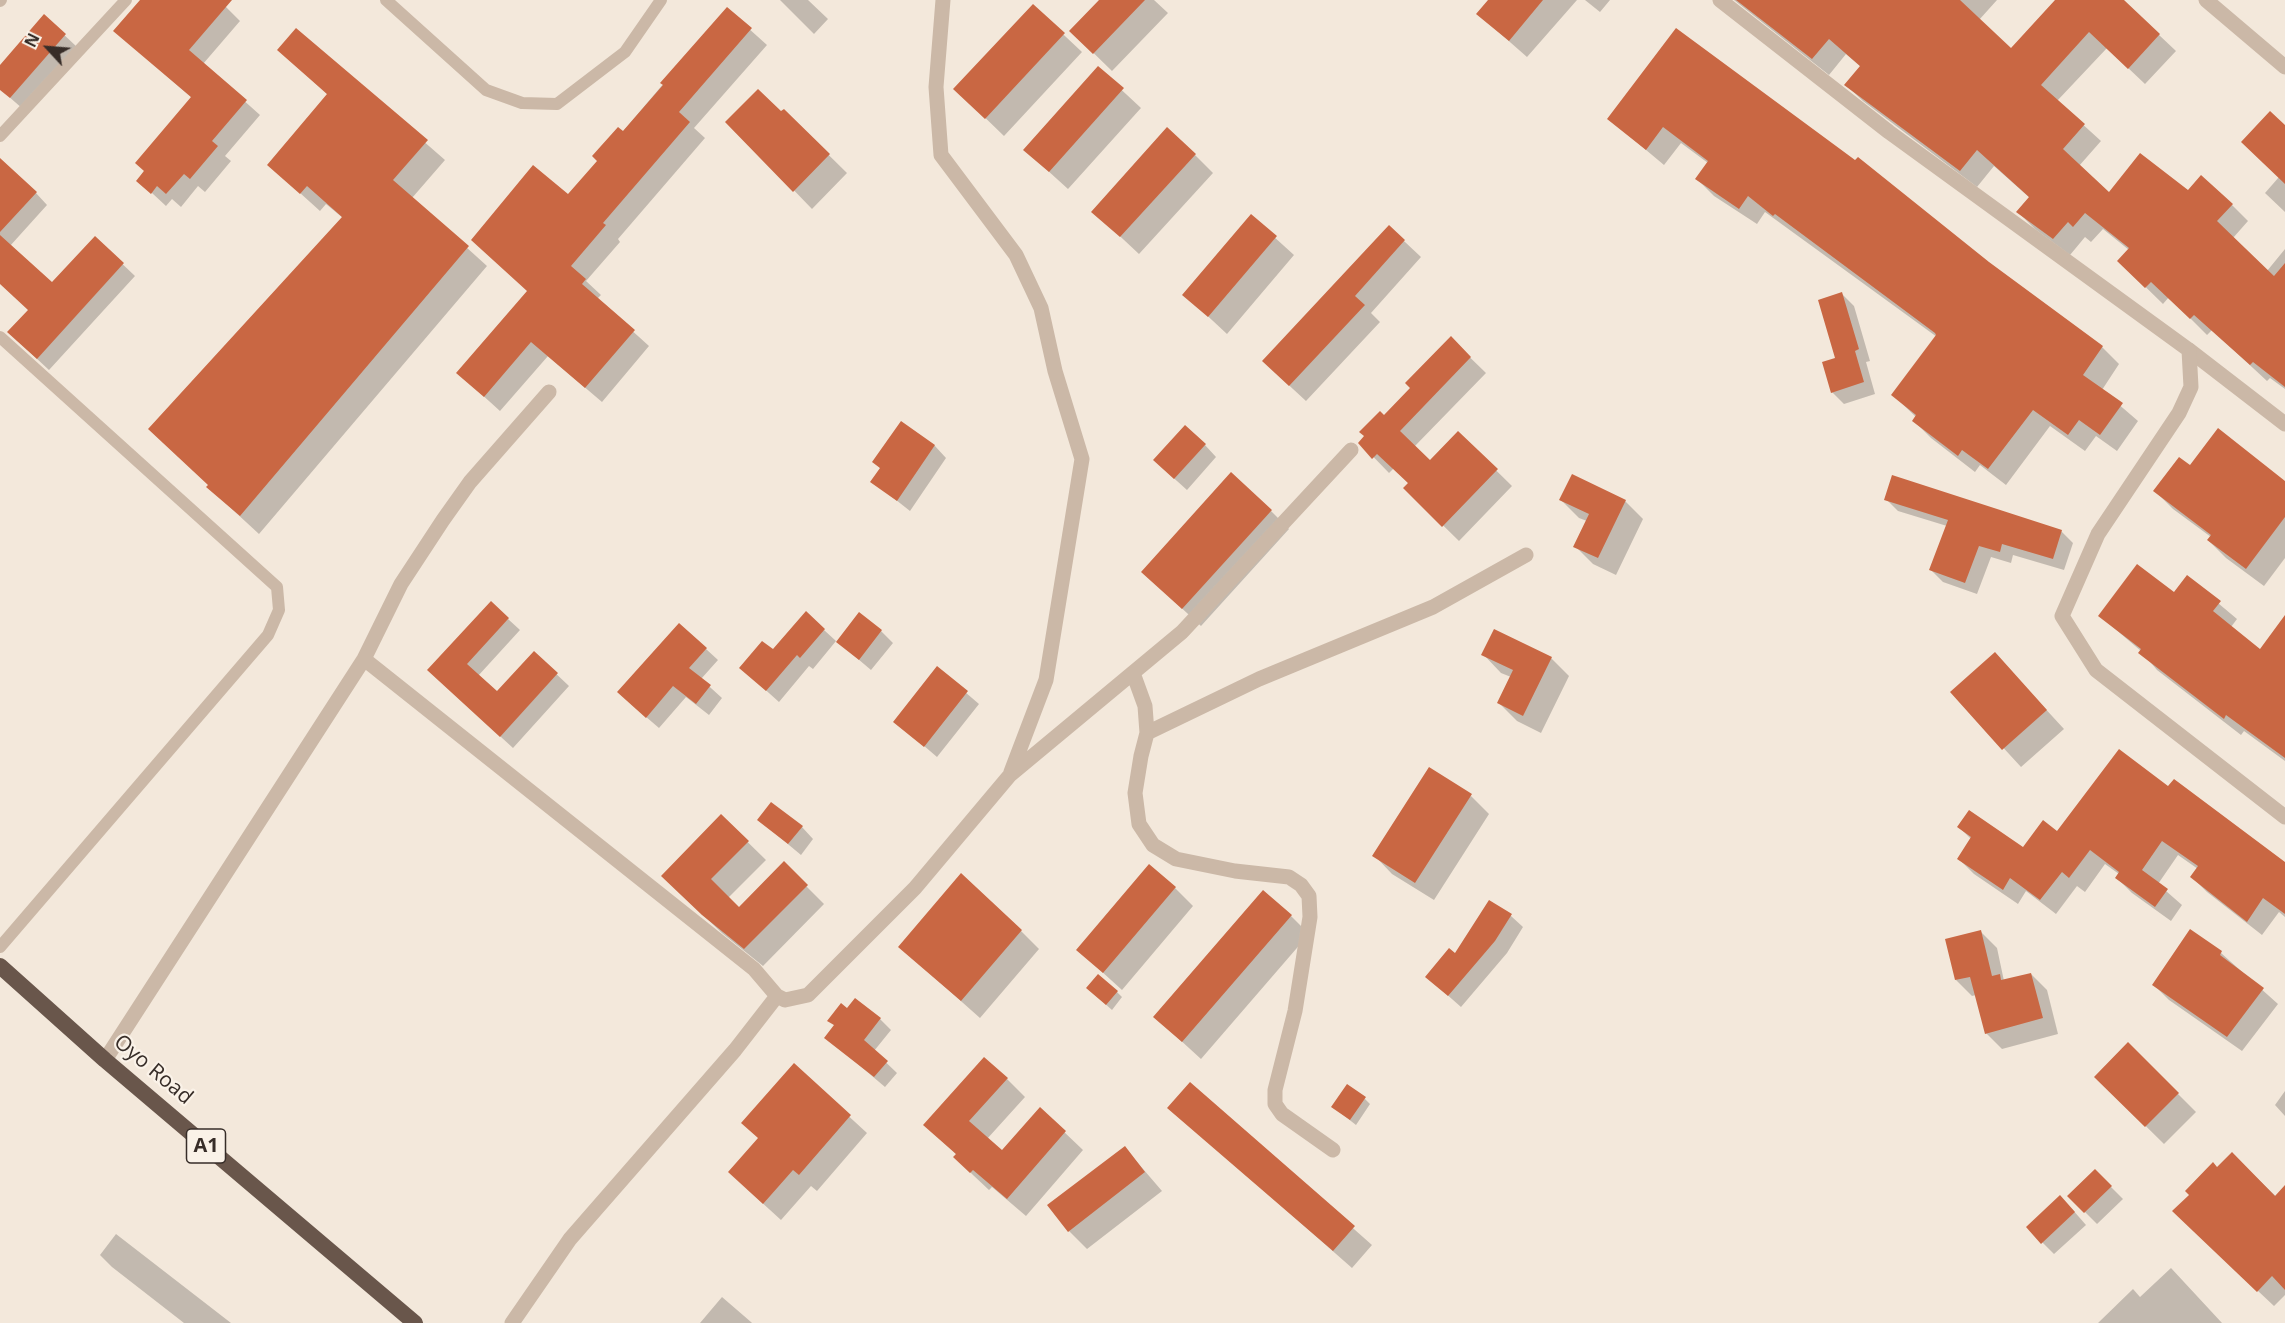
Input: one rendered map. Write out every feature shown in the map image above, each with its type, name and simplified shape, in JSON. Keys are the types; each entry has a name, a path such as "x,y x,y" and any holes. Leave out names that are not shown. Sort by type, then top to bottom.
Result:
{"highway":[{"name":"Oyo Road","path":"0,966 105,1060 416,1323"}],"street":[{"path":"943,0 936,87 941,155 1016,255 1041,308 1055,371 1082,459 1046,680 1010,775"},
{"path":"1720,0 1890,132 2189,350 2285,424"},
{"path":"2206,0 2285,67"},
{"path":"2189,350 2191,387 2179,413 2098,534 2062,616 2096,670 2285,817"},
{"path":"105,1060 364,659 401,584 443,520 470,482 549,392"},
{"path":"364,659 754,969 777,996 785,1000 808,995 915,888 1010,775 1182,632 1352,450"},
{"path":"1148,733 1259,679 1433,607 1526,555"},
{"path":"1133,673 1145,706 1148,733 1141,756 1136,793 1139,824 1153,845 1176,859 1235,872 1289,878 1301,885 1309,896 1310,916 1297,999 1275,1090 1275,1104 1282,1114 1333,1150"},
{"path":"512,1323 570,1239 735,1050 777,996"}],"lane":[{"path":"0,136 126,0"},
{"path":"386,0 486,90 522,103 557,104 625,52 661,0"},
{"path":"0,337 277,587 279,610 268,635 0,947"}],"building":[{"path":"140,0 232,0 189,50 247,100 212,141 218,146 190,179 184,174 166,194 157,186 151,194 136,181 144,171 135,163 191,97 113,31"},
{"path":"1099,0 1145,0 1093,54 1069,31"},
{"path":"1488,0 1543,0 1509,41 1476,14"},
{"path":"1736,0 1960,0 2011,48 2055,0 2124,0 2160,34 2128,69 2089,32 2041,85 2085,124 2063,149 2109,192 2140,153 2188,190 2201,175 2233,204 2217,221 2274,276 2285,263 2285,387 2253,362 2250,365 2194,315 2190,319 2151,282 2145,288 2117,261 2129,248 2085,213 2073,227 2068,222 2053,239 2016,212 2029,197 1977,150 1960,171 1844,85 1860,66 1829,39 1812,59"},
{"path":"1033,4 1065,33 985,119 953,89"},
{"path":"727,7 752,28 679,112 690,122 603,223 606,225 571,266 586,279 582,284 635,330 585,388 531,342 484,397 456,373 527,291 471,240 533,165 568,194 597,161 592,156 618,127 623,131 663,85 660,83"},
{"path":"44,14 66,34 10,98 0,90 0,65"},
{"path":"296,28 428,140 393,180 469,246 240,516 206,487 208,485 148,429 342,217 307,186 300,194 267,165 327,94 277,50"},
{"path":"1676,28 1855,160 1858,157 1989,262 2103,346 2083,375 2123,403 2100,435 2079,420 2068,435 2033,410 1988,469 1962,450 1958,456 1912,421 1916,415 1891,395 1936,335 1935,333 1748,196 1739,209 1695,179 1708,161 1663,127 1646,150 1607,119"},
{"path":"1098,66 1124,88 1049,172 1023,150"},
{"path":"758,89 781,111 784,109 830,154 793,192 725,122"},
{"path":"2270,111 2285,125 2285,184 2241,142"},
{"path":"1167,127 1196,154 1120,237 1091,212"},
{"path":"0,158 37,192 0,232"},
{"path":"1251,214 1277,236 1208,317 1182,295"},
{"path":"1389,225 1405,240 1355,296 1365,305 1289,386 1262,361"},
{"path":"0,235 52,282 95,236 124,263 37,359 7,332 28,310 0,284"},
{"path":"1842,292 1859,349 1855,351 1864,382 1831,393 1822,362 1835,358 1818,300"},
{"path":"1451,336 1471,357 1400,431 1430,460 1458,431 1498,469 1442,527 1403,488 1408,483 1377,454 1372,459 1358,443 1364,436 1359,432 1380,411 1384,415 1410,388 1405,383"},
{"path":"901,421 935,445 897,501 870,482 880,468 872,462"},
{"path":"1185,425 1206,444 1174,479 1153,460"},
{"path":"2218,428 2285,481 2285,517 2246,569 2207,540 2211,535 2153,491 2179,457 2190,465"},
{"path":"1231,472 1272,510 1182,609 1141,572"},
{"path":"1572,474 1626,500 1598,558 1573,547 1589,514 1559,500"},
{"path":"1892,475 2062,530 2053,559 2002,544 2000,552 1979,546 1965,583 1929,570 1948,520 1884,500"},
{"path":"2137,564 2174,592 2187,575 2221,601 2213,611 2260,649 2285,615 2285,758 2226,715 2224,719 2138,653 2141,649 2098,616"},
{"path":"491,601 509,618 467,664 497,691 534,651 558,673 500,737 427,670"},
{"path":"806,611 825,629 800,658 797,655 766,691 739,668 762,641 773,649"},
{"path":"859,612 882,630 859,660 836,642"},
{"path":"679,623 707,648 689,668 711,685 696,704 673,686 646,718 617,692"},
{"path":"1494,629 1552,657 1523,716 1497,703 1513,670 1481,655"},
{"path":"1995,652 2047,710 2002,750 1950,692"},
{"path":"937,666 968,691 924,747 893,722"},
{"path":"2119,749 2168,786 2174,779 2285,862 2285,914 2263,898 2247,922 2190,877 2198,866 2162,841 2142,870 2168,889 2155,907 2115,878 2119,872 2090,850 2069,878 2062,872 2040,900 2010,878 2003,890 1957,859 1971,837 1957,827 1969,810 2023,847 2043,820 2057,831"},
{"path":"1429,767 1472,794 1415,883 1372,856"},
{"path":"771,802 803,826 788,844 757,820"},
{"path":"721,814 749,841 711,879 739,907 784,861 808,885 744,949 702,915 661,876"},
{"path":"1149,864 1176,887 1103,973 1076,950"},
{"path":"961,873 1022,930 961,1001 898,947"},
{"path":"1263,890 1292,915 1182,1042 1153,1017"},
{"path":"1489,900 1512,914 1495,941 1448,996 1425,977 1449,948 1455,953"},
{"path":"2190,929 2222,951 2220,955 2264,988 2227,1037 2152,985"},
{"path":"1981,930 1992,976 2000,974 2001,980 2031,973 2043,1018 1985,1034 1970,977 1955,980 1945,939"},
{"path":"1098,974 1118,991 1106,1005 1086,988"},
{"path":"855,998 881,1018 864,1040 888,1061 874,1077 824,1038 834,1025 827,1021 841,1003 847,1008"},
{"path":"2128,1042 2179,1093 2145,1127 2094,1077"},
{"path":"984,1057 1008,1078 969,1121 1002,1150 1040,1107 1066,1131 1007,1199 973,1170 970,1173 953,1157 956,1154 923,1125"},
{"path":"794,1063 851,1115 799,1175 793,1170 763,1204 728,1172 758,1138 741,1123"},
{"path":"1190,1082 1355,1226 1333,1251 1167,1108"},
{"path":"1347,1084 1366,1097 1350,1120 1331,1107"},
{"path":"1125,1146 1145,1172 1068,1232 1047,1205"},
{"path":"2232,1152 2275,1196 2285,1185 2285,1290 2272,1276 2257,1292 2172,1211 2189,1195 2185,1191 2213,1162 2217,1167"},
{"path":"2095,1169 2112,1186 2084,1213 2067,1196"},
{"path":"2060,1195 2075,1212 2041,1244 2026,1227"}]}
